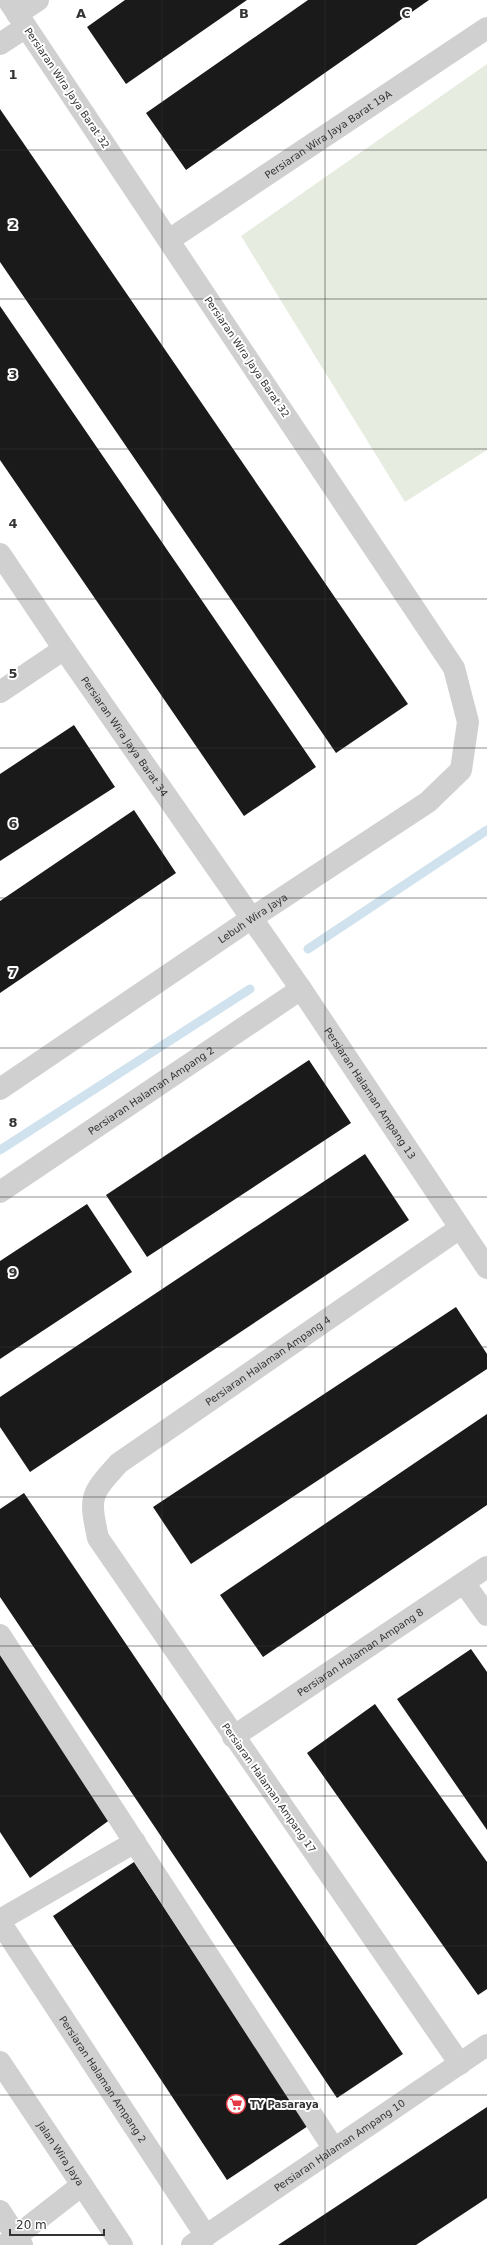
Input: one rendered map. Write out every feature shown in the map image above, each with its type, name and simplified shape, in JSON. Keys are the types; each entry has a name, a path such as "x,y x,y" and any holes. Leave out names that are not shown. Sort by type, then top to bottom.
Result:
{"street":[{"path":"0,44 17,14 38,0"},
{"name":"Persiaran Wira Jaya Barat 32","path":"17,14 454,668 468,722"},
{"name":"Persiaran Wira Jaya Barat 19A","path":"169,240 487,28"},
{"name":"Persiaran Wira Jaya Barat 34","path":"0,554 64,649 252,918"},
{"path":"0,692 64,649"},
{"name":"Lebuh Wira Jaya","path":"0,1089 252,918 428,802 461,770 468,722"},
{"name":"Persiaran Halaman Ampang 13","path":"252,918 487,1268"},
{"name":"Persiaran Halaman Ampang 2","path":"0,1192 301,989"},
{"name":"Persiaran Halaman Ampang 4","path":"92,1506 98,1486 119,1463 460,1228"},
{"name":"Persiaran Halaman Ampang 17","path":"92,1506 98,1538 233,1737 460,2064"},
{"name":"Persiaran Halaman Ampang 8","path":"233,1737 464,1583 487,1566"},
{"path":"464,1583 487,1615"},
{"path":"0,1635 334,2149"},
{"path":"0,1921 135,1842"},
{"name":"Persiaran Halaman Ampang 2","path":"0,1921 199,2240"},
{"name":"Persiaran Halaman Ampang 10","path":"199,2240 487,2045"},
{"name":"Jalan Wira Jaya","path":"0,2062 122,2245"},
{"path":"0,2211 15,2242 82,2185"}],"shaded area":[{"path":"487,64 487,450 405,502 241,236"}],"building":[{"path":"125,0 247,0 126,84 87,27"},
{"path":"308,0 429,0 186,170 146,113"},
{"path":"0,109 408,704 336,753 0,262"},
{"path":"0,306 316,767 244,816 0,460"},
{"path":"74,725 115,787 0,861 0,774"},
{"path":"134,810 176,873 0,993 0,901"},
{"path":"309,1060 351,1123 147,1257 106,1195"},
{"path":"365,1154 409,1220 30,1472 0,1427 0,1397"},
{"path":"87,1204 132,1272 0,1359 0,1261"},
{"path":"456,1307 487,1354 487,1369 191,1564 153,1507"},
{"path":"487,1414 487,1505 263,1657 220,1595"},
{"path":"24,1493 403,2054 337,2098 0,1597 0,1509"},
{"path":"0,1643 111,1819 30,1878 0,1832"},
{"path":"471,1649 487,1672 487,1830 397,1699"},
{"path":"375,1704 487,1862 487,1989 478,1995 307,1753"},
{"path":"134,1862 308,2126 227,2180 53,1916"},
{"path":"487,2107 487,2198 416,2245 278,2245"}],"waterway":[{"path":"308,949 487,830"},
{"path":"0,1150 250,989"}],"place":[{"name":"TY Pasaraya","path":"236,2104"}]}
